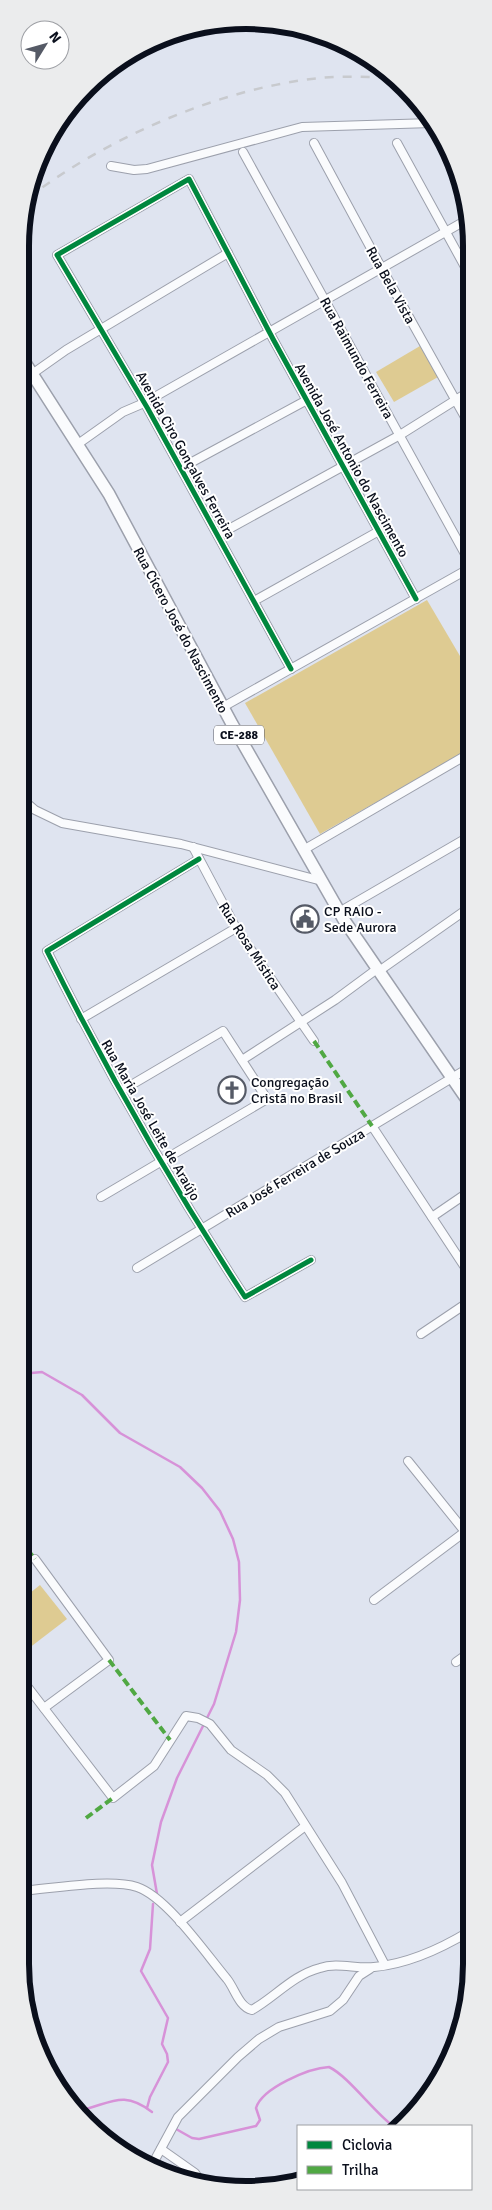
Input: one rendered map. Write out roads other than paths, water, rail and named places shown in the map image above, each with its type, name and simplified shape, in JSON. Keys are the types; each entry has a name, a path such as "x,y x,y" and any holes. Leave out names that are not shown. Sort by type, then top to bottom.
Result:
{"main road":[{"name":"Rua Cícero José do Nascimento","path":"29,369 78,444 119,512 223,707 339,912 463,1094"}],"street":[{"path":"111,166 128,170 147,169 302,127 426,123"},
{"path":"397,142 463,263"},
{"name":"Rua Bela Vista","path":"314,143 381,268 463,413"},
{"name":"Rua Raimundo Ferreira","path":"243,152 463,550"},
{"name":"Avenida José Antonio do Nascimento","path":"57,255 189,179 416,599"},
{"path":"78,444 124,412 144,403 462,223"},
{"path":"32,374 101,329 228,252"},
{"name":"Avenida Ciro Gonçalves Ferreira","path":"57,255 181,468 291,669"},
{"path":"218,535 400,435 463,396"},
{"path":"181,468 307,400"},
{"path":"254,601 379,531"},
{"path":"223,707 463,572"},
{"path":"304,849 463,757"},
{"path":"29,805 35,810 62,823 193,847 244,862 322,881"},
{"path":"339,912 463,840"},
{"name":"Rua Rosa Mística","path":"193,847 236,928 314,1041"},
{"name":"Rua Maria José Leite de Araújo","path":"199,859 47,951 81,1020 160,1162 244,1296 311,1260"},
{"path":"242,1060 463,912"},
{"path":"81,1020 236,928"},
{"path":"101,1197 267,1099 224,1031 121,1091"},
{"name":"Rua José Ferreira de Souza","path":"137,1268 463,1072"},
{"path":"372,1126 463,1264"},
{"path":"432,1217 463,1196"},
{"path":"421,1334 463,1306"},
{"path":"408,1461 463,1526"},
{"path":"374,1600 463,1536"},
{"path":"35,1560 109,1660 44,1708"},
{"path":"456,1662 463,1657"},
{"path":"29,1689 113,1798 154,1766 186,1716 201,1719 210,1724 231,1750 256,1767 285,1793 304,1827 342,1883 385,1965"},
{"path":"180,1922 304,1827"},
{"path":"29,1890 115,1883 148,1892 180,1922 232,1985 244,2006 254,2010 285,1985 321,1967 374,1967 385,1965 434,1949 463,1934"},
{"path":"154,2161 180,2114 247,2048 269,2032 290,2022 330,2011 343,2000 359,1976 374,1967"},
{"path":"161,2149 197,2175"}],"waterway":[{"path":"29,1373 42,1372 82,1395 120,1433 180,1467 202,1488 220,1511 233,1539 239,1562 240,1600 236,1632 214,1704 177,1778 161,1822 152,1865 157,1894"},
{"path":"147,2108 150,2097 168,2062 167,2054 162,2044 168,2018 141,1971 150,1949 153,1904"},
{"path":"176,2129 192,2138 199,2139 256,2126 260,2120 256,2108 267,2093 287,2080 310,2071 329,2067 344,2078 392,2125"},
{"path":"85,2109 116,2100 124,2100 142,2105 152,2112"}],"railway":[{"path":"35,193 93,155 129,136 206,104 283,83 330,77 382,77"}],"place":[{"name":"CP RAIO - Sede Aurora","path":"305,919"},
{"name":"Congregação Cristã no Brasil","path":"232,1090"}]}
